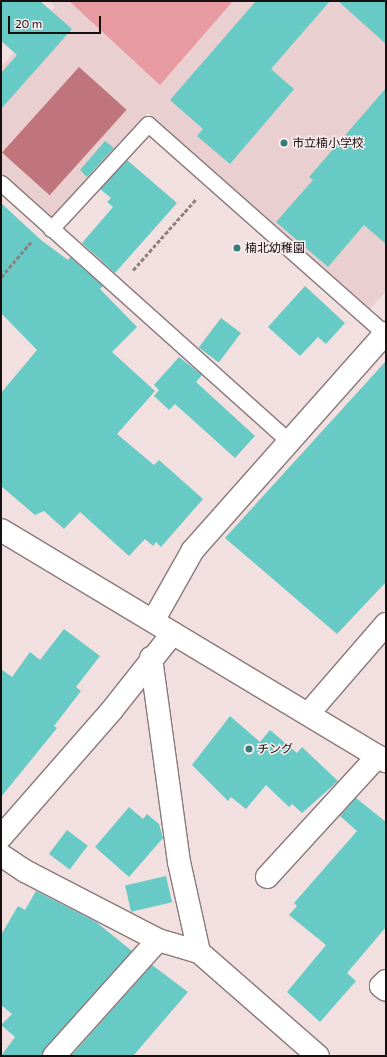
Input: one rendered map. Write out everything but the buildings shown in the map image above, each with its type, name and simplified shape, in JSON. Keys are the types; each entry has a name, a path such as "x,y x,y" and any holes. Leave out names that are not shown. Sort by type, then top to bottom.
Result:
{"street":[{"path":"153,621 193,550 385,333"},
{"path":"1,530 382,759 267,878"},
{"path":"308,714 386,624"},
{"path":"1,837 112,710 151,658 173,633"},
{"path":"151,658 179,862 199,952"},
{"path":"1,855 25,871 158,940 199,952 318,1056"},
{"path":"54,1056 158,940"},
{"path":"386,981 381,986 386,990"}],"lane":[{"path":"48,227 148,124 385,333"},
{"path":"1,183 48,227 289,441"}],"path":[{"path":"118,289 212,181"},
{"path":"1,277 48,227"}],"shaded area":[{"name":"市立楠小学校","path":"49,1 386,1 386,291 370,309 148,113 53,220 1,173 1,67 55,7"},
{"path":"69,1 233,1 160,85"},
{"path":"79,67 127,110 50,195 2,152"}],"place":[{"name":"市立楠小学校","path":"284,143"},
{"name":"楠北幼稚園","path":"237,248"},
{"name":"チング","path":"249,749"}]}
